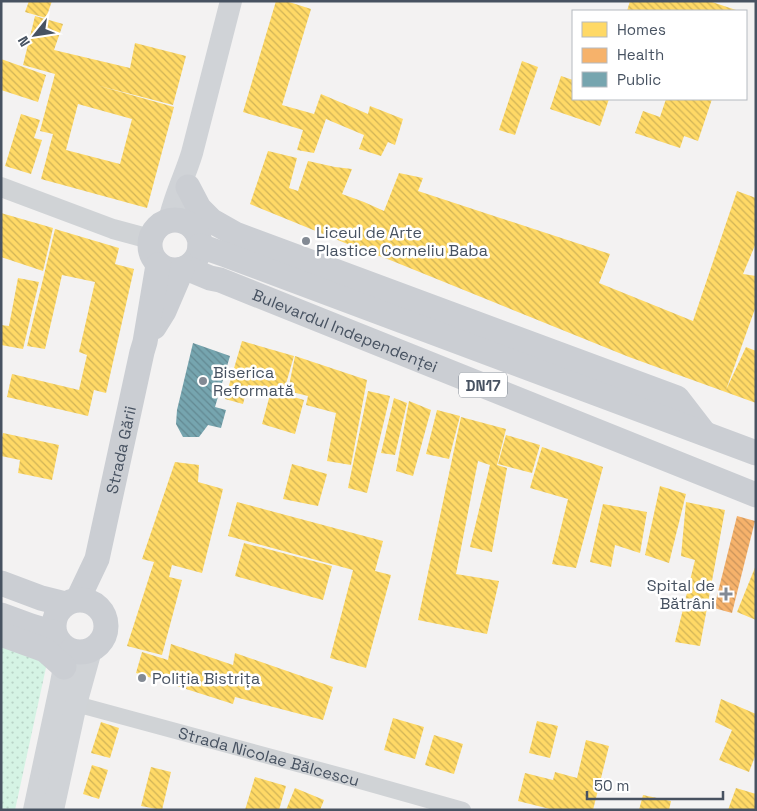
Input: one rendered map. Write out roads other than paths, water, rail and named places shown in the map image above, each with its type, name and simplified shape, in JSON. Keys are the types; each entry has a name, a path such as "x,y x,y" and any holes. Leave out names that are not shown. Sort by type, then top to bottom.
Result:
{"main road":[{"path":"178,222 186,207 188,177 231,1"},
{"path":"188,177 199,208 212,221 235,234 677,398 704,434"},
{"path":"158,265 152,257 150,239 154,231 161,224 178,222 194,229 199,237 198,255 193,263 184,269"},
{"name":"Bulevardul Independenței","path":"200,246 756,453"},
{"name":"Bulevardul Independenței","path":"158,265 171,271 184,269 220,280 756,495"},
{"name":"Strada Gării","path":"79,602 97,559 145,342 158,265"},
{"name":"Strada Gării","path":"145,342 164,311 184,269"},
{"path":"164,311 196,283 210,278"},
{"path":"1,583 41,598 79,602 100,608 106,623 106,631 98,646 82,652 61,649 45,650 1,634"},
{"path":"34,810 61,649 54,625 55,617 59,610 79,602"},
{"path":"1,615 31,626 61,649"},
{"path":"53,810 76,704 91,650"}],"street":[{"path":"1,187 113,230 150,239"},
{"name":"Strada Nicolae Bălcescu","path":"76,704 463,810"}],"place":[{"name":"Liceul de Arte Plastice Corneliu Baba","path":"306,241"},
{"name":"Biserica Reformată","path":"203,381"},
{"name":"Spital de Bătrâni","path":"726,594"},
{"name":"Poliția Bistrița","path":"142,678"}]}
